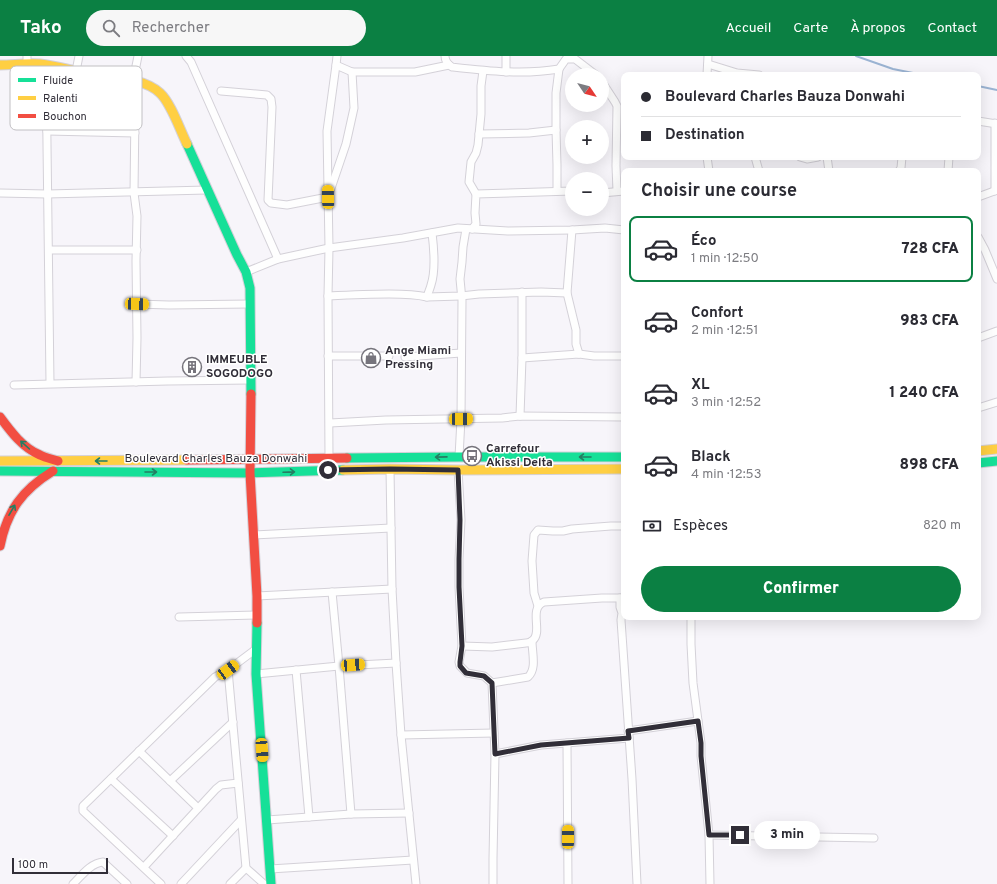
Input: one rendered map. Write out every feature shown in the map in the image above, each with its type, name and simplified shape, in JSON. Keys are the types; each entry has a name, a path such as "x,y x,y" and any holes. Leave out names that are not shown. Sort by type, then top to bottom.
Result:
{"main road":[{"path":"0,65 27,60 51,66"},
{"path":"142,84 151,87 162,94 166,99 246,272 250,288 250,473 256,596 256,674 267,820 267,879"},
{"path":"0,418 12,433 28,448 39,455 58,460"},
{"path":"981,451 997,449"},
{"name":"Boulevard Charles Bauza Donwahi","path":"1,460 251,460 459,457 621,458"},
{"path":"1,460 1,474"},
{"path":"981,463 997,461"},
{"name":"Boulevard Charles Bauza Donwahi","path":"1,474 53,471 250,473 390,469 621,469"},
{"path":"0,546 5,524 13,508 23,494 36,482 53,471"}],"street":[{"path":"77,66 79,56"},
{"path":"136,66 138,56"},
{"path":"186,56 191,62 278,259"},
{"path":"329,459 329,248 327,131 337,56"},
{"path":"445,56 449,65"},
{"path":"506,56 506,72"},
{"path":"707,72 708,56"},
{"path":"556,191 556,93 559,69 566,59 575,59 587,68"},
{"path":"708,64 734,72"},
{"path":"336,65 352,72 415,72 449,65 452,67 506,72 541,72 559,69"},
{"path":"459,457 461,419 460,278 463,247 469,229 476,224 476,194 469,182 471,162 478,146 482,114 481,86 483,70"},
{"path":"328,197 346,144 354,108 352,72"},
{"path":"221,91 266,95 271,99 272,107 268,200 271,203 287,205 328,197"},
{"path":"609,93 617,106 616,166 621,191 609,192"},
{"path":"981,121 996,123 996,191 981,196"},
{"path":"135,130 134,193 137,216 136,382"},
{"path":"479,134 530,134 556,130"},
{"path":"50,384 47,131 135,134"},
{"path":"0,193 134,193 208,190"},
{"path":"476,194 565,191"},
{"path":"246,272 278,259 329,248 403,238 458,228 508,231 605,228 621,230"},
{"path":"572,230 567,293 576,330 576,344 579,354"},
{"path":"427,297 432,284 434,254 432,233"},
{"path":"981,243 997,280"},
{"path":"49,250 137,250"},
{"path":"328,296 384,294 417,295 427,297 522,292 567,293"},
{"path":"520,416 522,292"},
{"path":"137,304 250,304"},
{"path":"981,337 997,331"},
{"path":"405,356 461,353"},
{"path":"522,358 579,354 594,356 621,356"},
{"path":"328,356 389,356"},
{"path":"14,385 168,380 251,380"},
{"path":"981,407 997,402"},
{"path":"330,423 386,420 502,418 520,416 621,417"},
{"path":"390,469 392,589 396,662 416,884"},
{"path":"458,470 460,520 459,587 462,646 460,666 466,673 484,676 492,683 495,754 494,884"},
{"path":"538,606 534,593 532,561 534,535 538,530 563,531 572,529 621,526"},
{"path":"254,535 391,528"},
{"path":"256,596 392,589"},
{"path":"332,592 351,814"},
{"path":"492,683 528,677 532,674 532,641 536,633 536,611 540,603 560,600 621,598"},
{"path":"179,616 256,615"},
{"path":"621,620 632,779 637,884"},
{"path":"691,620 693,683 701,743 709,835 710,884"},
{"path":"462,646 492,647 532,641"},
{"path":"161,884 83,811 83,806 215,677 228,670 256,649"},
{"path":"256,674 396,662"},
{"path":"228,670 246,868"},
{"path":"296,670 309,817"},
{"path":"495,754 541,745 567,743 628,734 698,721"},
{"path":"170,781 233,722"},
{"path":"402,735 494,733"},
{"path":"567,743 568,884"},
{"path":"139,751 198,808"},
{"path":"111,779 173,836"},
{"path":"144,867 221,785 238,783"},
{"path":"267,820 351,814 409,813"},
{"path":"181,884 241,820"},
{"path":"709,835 874,838"},
{"path":"246,868 267,879 413,860"},
{"path":"73,884 86,870 98,862 103,862 127,884"},
{"path":"230,884 246,868"}],"waterway":[{"path":"856,56 893,69 908,72"},
{"path":"981,87 997,90"}],"traffic: fast":[{"path":"187,144 246,272 250,288 251,394"},
{"path":"347,458 621,457"},
{"path":"981,463 997,461"},
{"path":"0,471 250,473 343,470"},
{"path":"257,623 256,674 271,884"}],"traffic: slow":[{"path":"0,65 40,64 53,66"},
{"path":"142,83 153,88 164,97 172,110 187,144"},
{"path":"981,451 997,449"},
{"path":"0,461 187,460"},
{"path":"343,470 621,469"}],"traffic: jam":[{"path":"251,394 250,473 257,596 257,623"},
{"path":"0,417 13,434 28,448 42,456 58,461"},
{"path":"187,460 347,458"},
{"path":"0,546 7,522 18,502 24,494 42,478 53,471"}],"place":[{"name":"Ange Miami Pressing","path":"371,358"},
{"name":"IMMEUBLE SOGODOGO","path":"192,367"},
{"name":"Carrefour Akissi Delta","path":"472,456"}],"route":[{"path":"328,470 458,470 460,520 459,587 462,646 460,666 466,673 484,676 492,683 495,754 541,745 629,738 628,731 698,721 709,835 740,835"}]}
